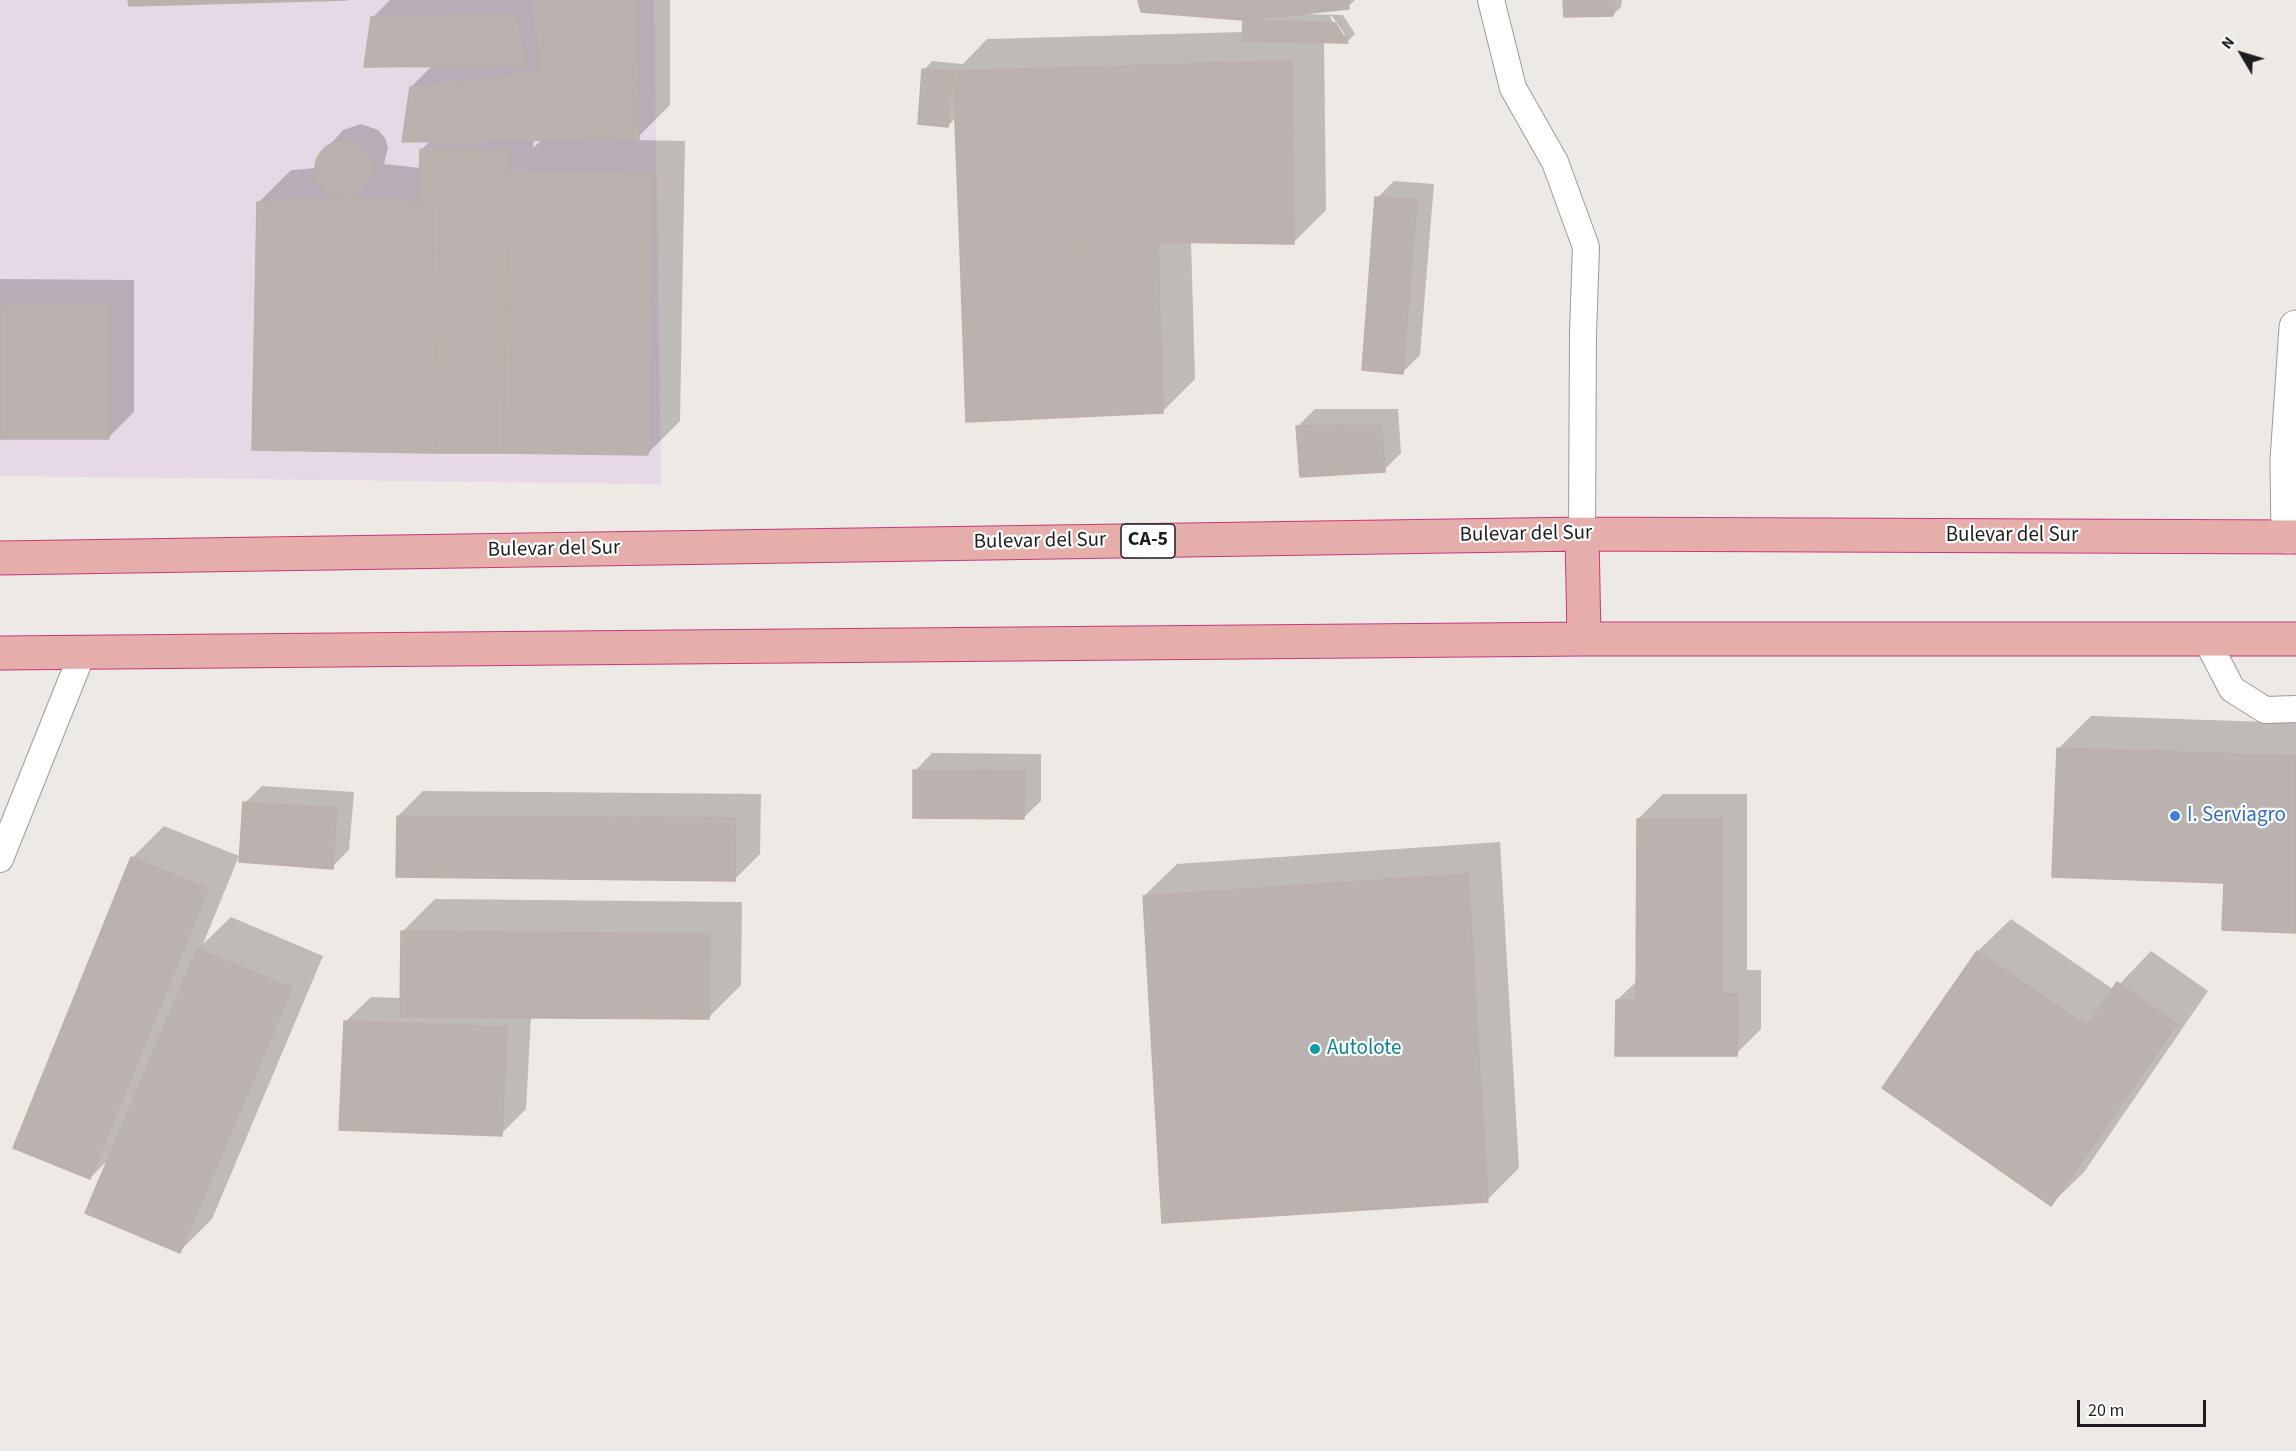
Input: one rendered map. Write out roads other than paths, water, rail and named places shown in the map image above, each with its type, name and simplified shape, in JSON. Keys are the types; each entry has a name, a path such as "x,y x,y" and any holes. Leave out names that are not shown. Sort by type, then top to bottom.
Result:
{"highway":[{"name":"Bulevar del Sur","path":"0,558 1582,534 2292,537"},
{"path":"1582,534 1584,639"},
{"path":"0,653 1584,639 2296,639"}],"street":[{"path":"2292,537 2287,460 2296,327"}],"lane":[{"path":"1491,0 1513,88 1555,162 1586,247 1582,333 1582,534"},
{"path":"2206,639 2232,689 2265,710 2296,709"},
{"path":"0,859 82,654"}],"place":[{"name":"I. Serviagro","path":"2175,816"},
{"name":"Autolote","path":"1315,1049"}]}
